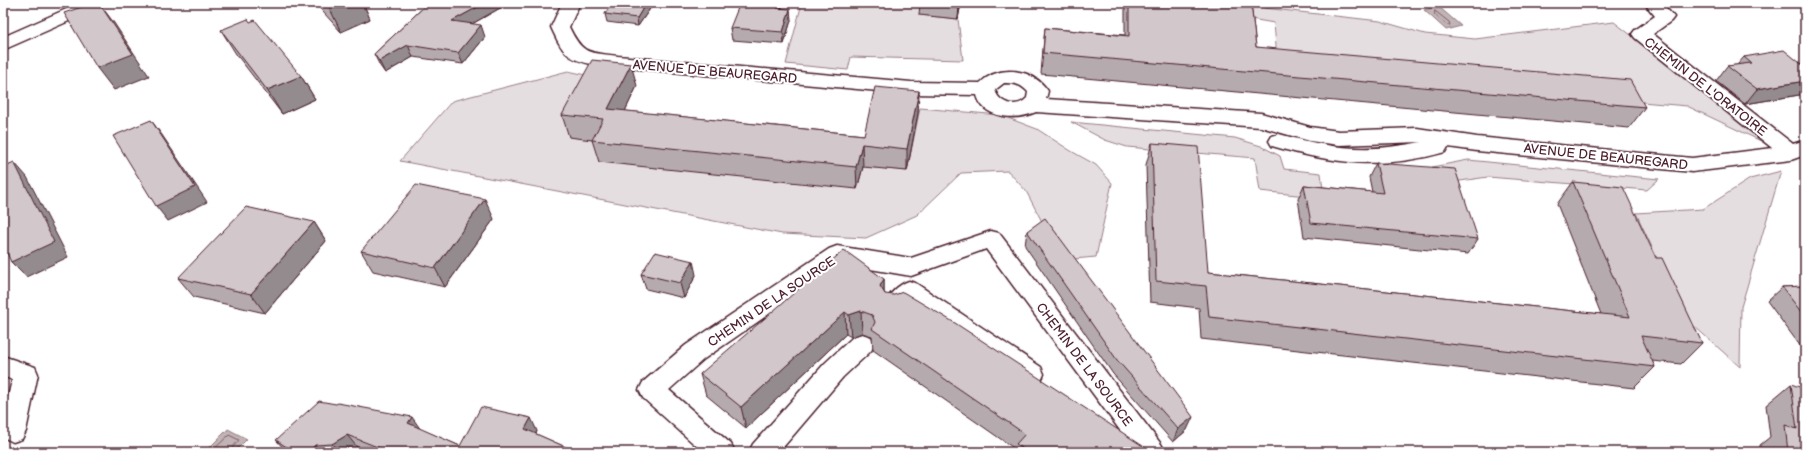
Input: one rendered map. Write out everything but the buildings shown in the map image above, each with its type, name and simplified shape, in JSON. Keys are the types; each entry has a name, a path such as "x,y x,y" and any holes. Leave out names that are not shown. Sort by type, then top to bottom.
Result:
{"street":[{"path":"3,44 95,3"},
{"name":"AVENUE DE BEAUREGARD","path":"571,3 560,27 567,42 575,52 592,58 626,63 911,88 990,97"},
{"name":"CHEMIN DE L'ORATOIRE","path":"1653,3 1665,17 1641,34 1798,150"},
{"path":"3,36 57,20"},
{"path":"1009,76 1026,80 1031,83 1035,98 1018,111 1001,109 990,97 994,80 1009,76"},
{"name":"AVENUE DE BEAUREGARD","path":"1035,98 1101,109 1206,117 1310,150 1345,156 1381,156 1427,148 1477,144 1692,165 1798,150"},
{"name":"CHEMIN DE LA SOURCE","path":"722,452 652,390 695,352 837,255 911,267 991,239 1152,452"},
{"path":"894,307 909,290 1047,385"},
{"path":"762,452 834,370 862,344"},
{"path":"3,366 26,374 13,431"},
{"path":"1099,421 1145,452"}],"shaded area":[{"path":"802,3 922,3 920,15 958,19 963,60 851,57 848,70 786,64"},
{"path":"1158,3 1262,3 1264,8 1380,21 1425,34 1475,39 1614,22 1695,84 1763,142 1687,106 1278,70 1274,23"},
{"path":"568,71 591,76 569,137 907,171 920,108 1000,115 1037,129 1096,165 1112,183 1096,257 1062,260 1026,191 1008,171 961,173 917,215 866,238 782,234 400,161 452,101"},
{"path":"1071,122 1235,138 1261,146 1280,156 1284,169 1321,173 1324,198 1260,191 1255,158 1127,147 1105,140"},
{"path":"1468,160 1659,179 1647,190 1488,177 1446,183 1432,167"},
{"path":"1781,171 1741,307 1740,367 1685,318 1636,213 1703,209 1750,179"}],"water":[{"path":"1438,6 1461,26 1446,30 1424,10"},
{"path":"228,429 247,439 234,452 205,452"}]}
